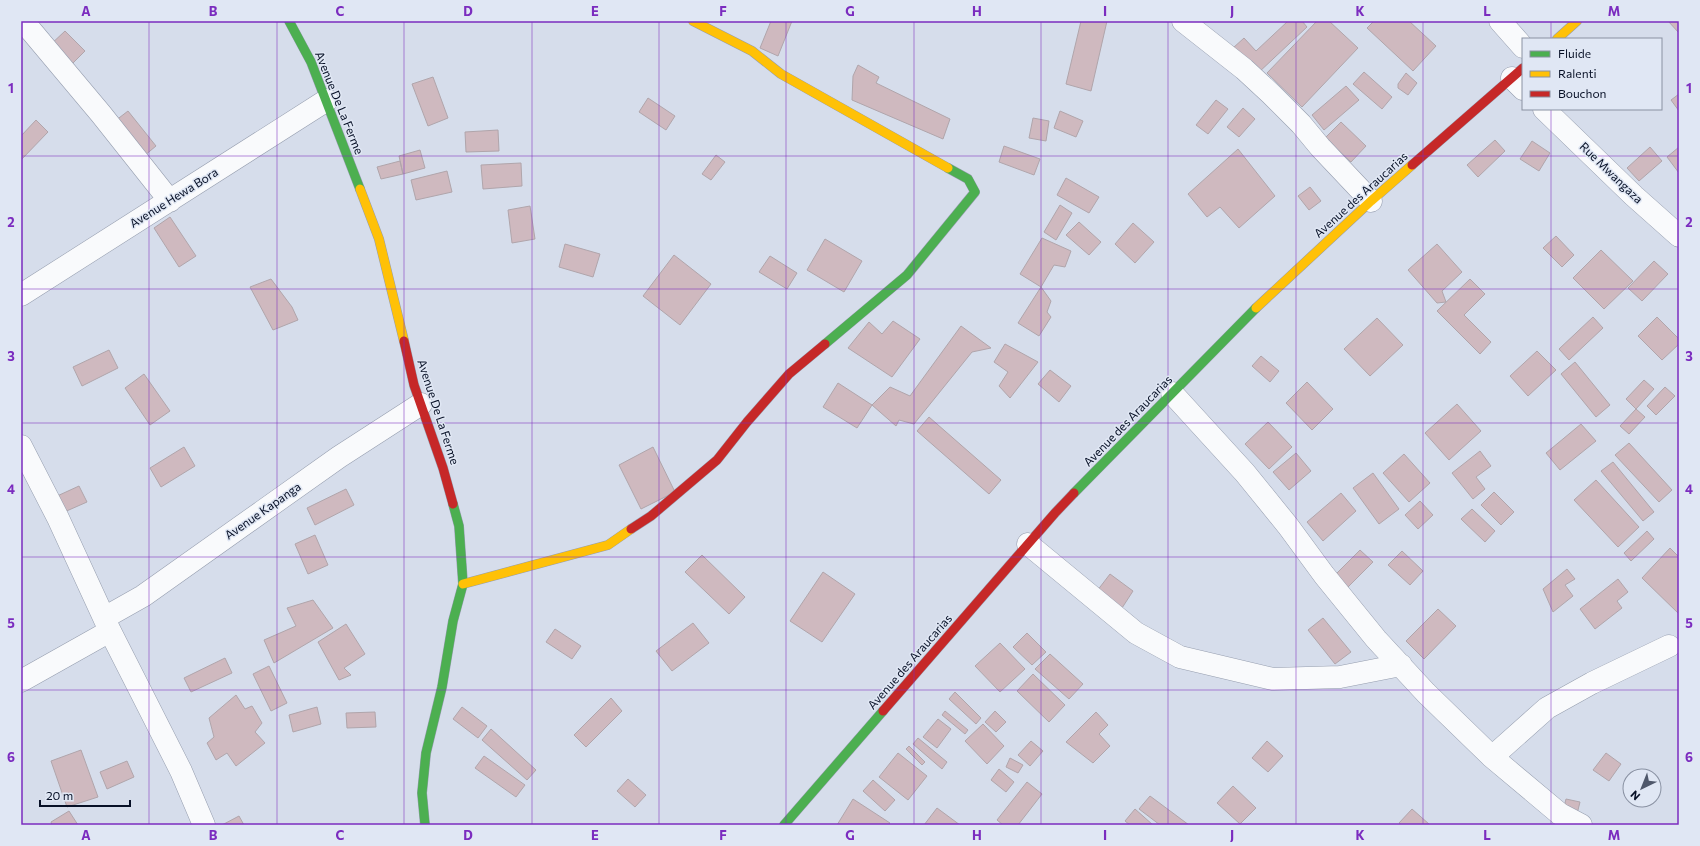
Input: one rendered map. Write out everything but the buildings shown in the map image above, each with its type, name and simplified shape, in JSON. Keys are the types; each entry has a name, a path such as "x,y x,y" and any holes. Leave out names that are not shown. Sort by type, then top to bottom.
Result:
{"street":[{"path":"23,21 101,114 170,200"},
{"name":"Avenue De La Ferme","path":"288,21 311,62 327,100 379,239 401,324 411,373 420,404 443,468 459,526 463,584 453,621 442,687 426,753 422,793 424,825"},
{"path":"463,584 608,545 651,516 717,460 789,374 907,275 975,192 968,179 781,74 752,51 693,21"},
{"path":"1183,21 1244,68 1301,124 1320,147 1371,201"},
{"path":"1500,21 1522,46"},
{"path":"1558,38 1577,21"},
{"name":"Avenue des Araucarias","path":"788,824 1055,513 1242,321 1371,201 1519,78"},
{"name":"Avenue Hewa Bora","path":"21,295 327,100"},
{"name":"Rue Mwangaza","path":"1545,110 1634,196 1679,236"},
{"path":"1172,393 1245,473 1376,639 1401,664 1432,699 1492,757 1560,814 1581,825"},
{"name":"Avenue Kapanga","path":"21,681 107,624 143,596 339,457 420,404"},
{"path":"21,446 58,518 107,624 181,772 204,825"},
{"path":"1028,544 1136,633 1180,657 1273,679 1340,677 1401,664"},
{"path":"1492,757 1547,708 1592,683 1669,646"}],"traffic: fast":[{"path":"289,21 311,62 360,189"},
{"path":"825,344 907,275 975,192 968,179 948,168"},
{"path":"1074,493 1256,308"},
{"path":"425,825 422,793 426,753 442,687 453,621 463,584 459,526 453,504"},
{"path":"784,825 883,711"}],"traffic: slow":[{"path":"693,21 752,51 781,74 948,168"},
{"path":"1558,38 1577,21"},
{"path":"1256,308 1412,165"},
{"path":"360,189 379,239 404,341"},
{"path":"463,584 608,545 631,529"}],"traffic: jam":[{"path":"1412,165 1522,69"},
{"path":"404,341 414,385 443,468 453,504"},
{"path":"631,529 651,516 717,460 747,422 789,374 825,344"},
{"path":"883,711 1074,493"}]}
